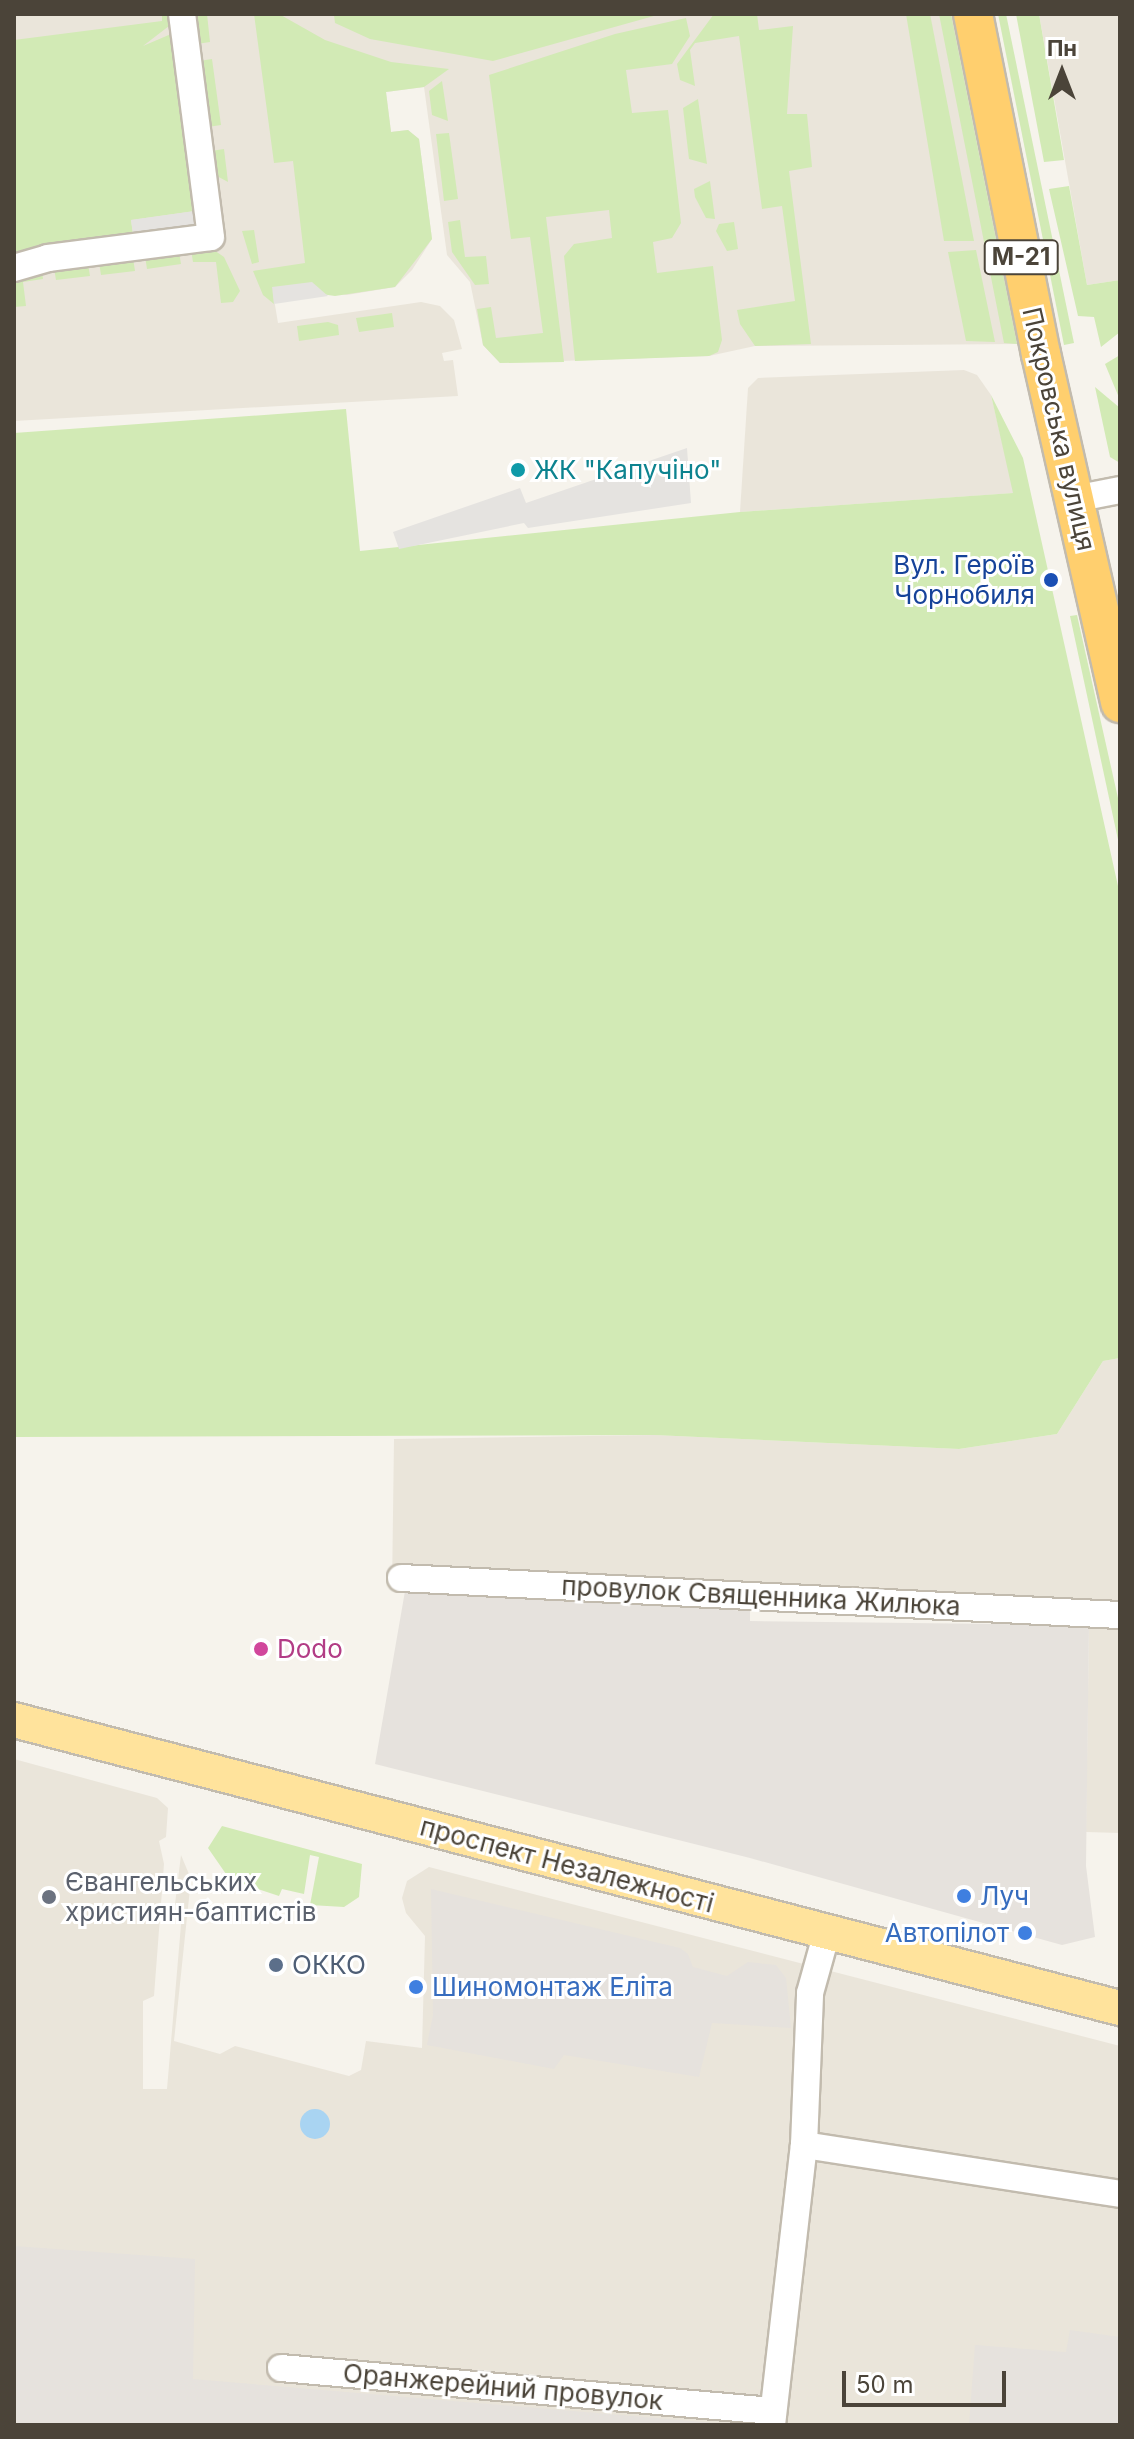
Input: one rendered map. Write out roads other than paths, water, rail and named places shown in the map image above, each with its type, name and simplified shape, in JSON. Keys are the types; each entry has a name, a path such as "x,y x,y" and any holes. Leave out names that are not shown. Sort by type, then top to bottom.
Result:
{"highway":[{"name":"Покровська вулиця","path":"973,14 1074,499 1120,703"}],"main road":[{"name":"проспект Незалежності","path":"14,1720 1120,2008"}],"street":[{"path":"14,268 211,237 182,14"},
{"path":"1074,499 1120,490"},
{"name":"провулок Священника Жилюка","path":"401,1578 1120,1615"},
{"path":"772,2418 804,2145 810,1993 827,1932"},
{"path":"804,2145 1120,2194"},
{"name":"Оранжерейний провулок","path":"281,2368 772,2418"}],"water":[{"path":"315,2109 326,2113 330,2124 326,2135 315,2139 304,2135 300,2124 304,2113"}],"place":[{"name":"ЖК \"Капучіно\"","path":"518,470"},
{"name":"Вул. Героїв Чорнобиля","path":"1051,580"},
{"name":"Dodo","path":"261,1649"},
{"name":"Луч","path":"964,1896"},
{"name":"Євангельських християн-баптистів","path":"49,1897"},
{"name":"Автопілот","path":"1025,1933"},
{"name":"ОККО","path":"276,1965"},
{"name":"Шиномонтаж Еліта","path":"416,1987"}]}
